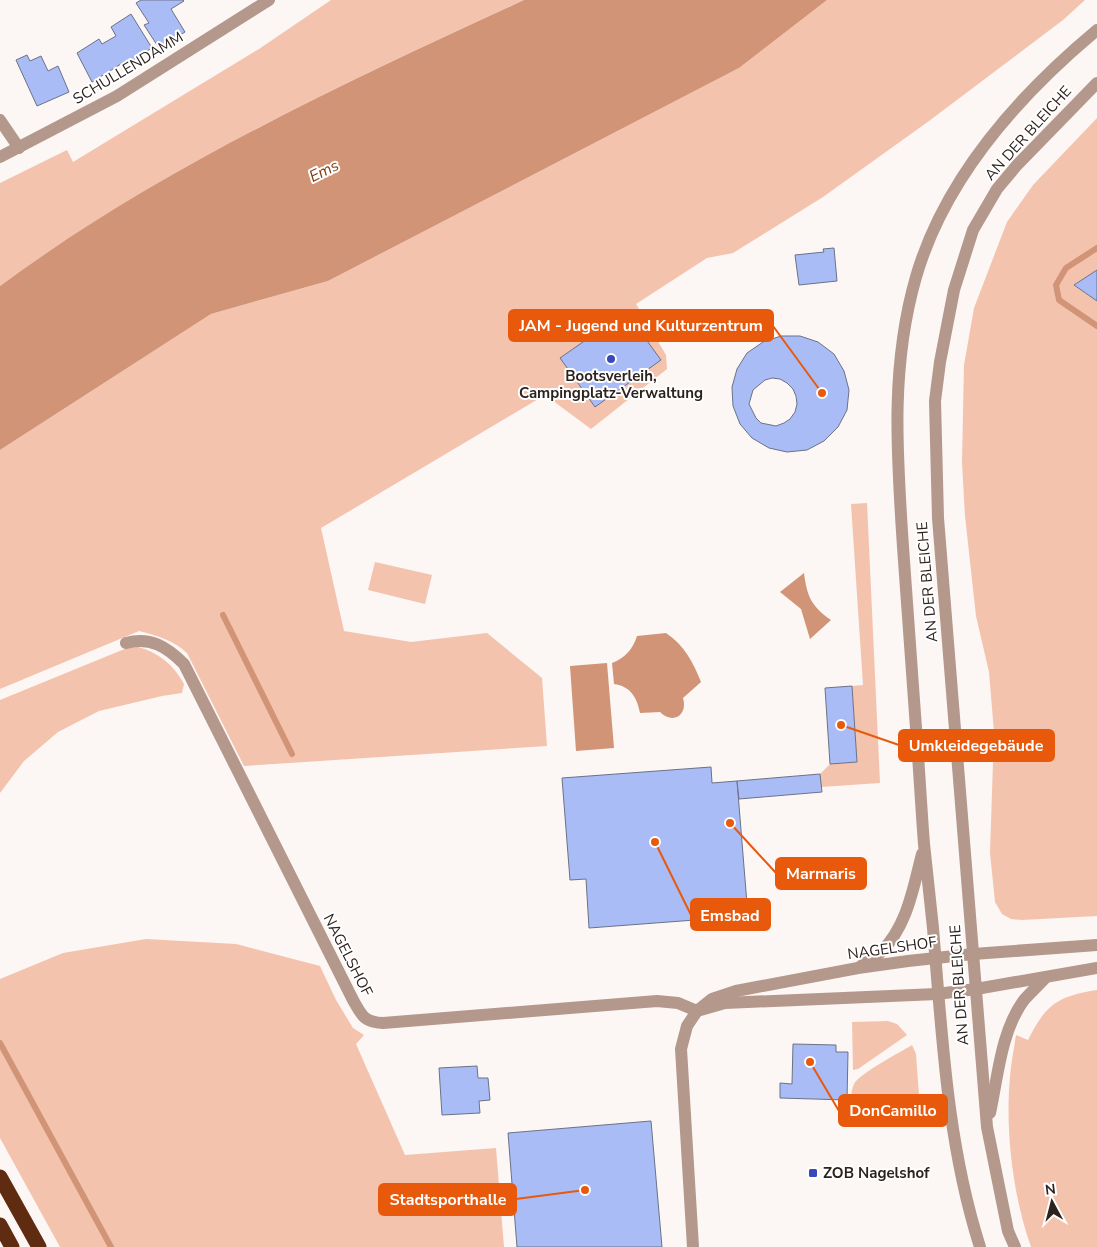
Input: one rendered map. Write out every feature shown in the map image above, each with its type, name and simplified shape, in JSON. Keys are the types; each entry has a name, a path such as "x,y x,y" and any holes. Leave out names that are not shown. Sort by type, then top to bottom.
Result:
{"highway":[{"path":"0,1177 39,1247"},
{"path":"0,1225 12,1247"}],"street":[{"name":"SCHULLENDAMM","path":"0,157 117,96 269,0"},
{"name":"AN DER BLEICHE","path":"980,1247 968,1208 950,1111 937,994 924,844 897,456 899,368 905,319 917,274 932,233 970,166 1000,125 1076,48 1097,30"},
{"name":"AN DER BLEICHE","path":"1016,1247 1008,1231 987,1127 938,518 935,402 940,362 954,290 973,230 998,189 1017,165 1097,83"},
{"path":"0,120 19,148"},
{"name":"NAGELSHOF","path":"126,643 136,640 152,641 171,651 184,664 363,1018 383,1023 657,1001 678,1003 697,1011"},
{"name":"AN DER BLEICHE","path":"858,968 880,953 896,934 909,906 924,844"},
{"name":"NAGELSHOF","path":"693,1247 681,1049 687,1026 697,1011 712,999 736,991 858,968 973,954 1097,945"},
{"path":"697,1011 725,1003 937,994 1097,968"},
{"name":"AN DER BLEICHE","path":"987,1127 1002,1055 1011,1026 1024,1001 1046,977"}],"shaded area":[{"path":"331,0 524,0 321,96 188,166 124,203 61,243 0,286 0,183 67,150 73,162 259,49"},
{"path":"827,0 1085,0 1063,20 929,121 823,197 733,253 707,258 636,304 666,355 667,369 591,429 545,395 321,528 344,631 411,642 487,633 542,678 547,746 244,766 187,653 171,642 139,631 0,689 0,450 211,314 328,281 739,68"},
{"path":"1097,118 1097,270 1074,285 1097,301 1097,916 1011,919 1002,914 995,902 990,853 994,732 989,672 976,616 965,516 962,462 964,365 974,308 1007,222 1033,185"},
{"path":"867,503 880,783 821,787 820,774 830,764 857,762 852,686 863,685 851,504"},
{"path":"375,562 432,575 425,604 368,590"},
{"path":"138,647 152,652 170,665 184,684 182,693 99,711 58,732 24,761 0,793 0,700 127,648"},
{"path":"146,939 236,944 320,966 336,1000 353,1028 364,1035 356,1044 405,1155 496,1148 504,1247 60,1247 0,1138 0,979 63,953"},
{"path":"1097,990 1097,1247 1031,1247 1019,1207 1010,1141 1010,1072 1016,1035 1028,1040 1047,1010 1055,1004 1072,995"},
{"path":"888,1021 897,1024 907,1035 858,1069 853,1070 852,1022"},
{"path":"912,1045 916,1054 920,1109 905,1117 888,1111 855,1111 852,1094 854,1084 858,1079"}],"water":[{"name":"Ems","path":"524,0 827,0 739,68 328,281 211,314 0,450 0,286 61,243 124,203 254,130 389,63"},
{"path":"804,573 811,600 831,620 810,639 801,609 780,592"},
{"path":"666,633 688,655 701,682 683,698 683,709 674,718 665,716 660,712 640,713 632,693 620,685 614,684 612,663 621,659 628,652 637,636"},
{"path":"607,663 614,748 576,751 570,666"}],"building":[{"path":"141,0 183,0 171,9 185,32 159,48 144,25 149,23 136,3"},
{"path":"131,14 152,48 126,65 124,62 92,82 77,53 99,39 102,44 116,36 111,27"},
{"path":"27,55 30,61 41,56 48,71 58,66 69,92 37,106 16,60"},
{"path":"834,248 837,281 799,285 795,255 824,252 823,249"},
{"path":"1097,270 1097,301 1074,285"},
{"name":"Bootsverleih, Campingplatz-Verwaltung","path":"626,312 661,360 595,407 560,358"},
{"path":"781,336 800,336 818,342 834,354 844,371 849,390 847,410 838,427 824,441 807,450 787,452 769,448 752,438 740,424 733,406 732,387 737,369 747,353 763,342","holes":["772,378 780,379 793,389 797,404 795,412 790,419 776,426 761,423 756,418 749,404 753,390 765,380"]},
{"path":"852,686 857,762 830,764 825,688"},
{"path":"711,767 712,783 737,781 748,916 589,928 586,879 570,880 562,778"},
{"path":"820,774 822,792 739,799 737,781"},
{"path":"793,1044 836,1045 836,1052 848,1052 847,1100 780,1098 780,1083 792,1084"},
{"path":"477,1066 478,1078 488,1078 490,1100 479,1101 480,1113 442,1115 439,1068"},
{"path":"651,1121 662,1247 517,1247 508,1133"}],"waterway":[{"path":"1097,248 1066,268 1056,285 1059,300 1097,326"},
{"path":"223,615 292,754"},
{"path":"0,1043 111,1247"}],"place":[{"name":"Bootsverleih, Campingplatz-Verwaltung","path":"611,359"},
{"name":"JAM - Jugend und Kulturzentrum","path":"822,393"},
{"name":"Umkleidegebäude","path":"841,725"},
{"name":"Marmaris","path":"730,823"},
{"name":"Emsbad","path":"655,842"},
{"name":"DonCamillo","path":"810,1062"},
{"name":"ZOB Nagelshof","path":"813,1173"},
{"name":"Stadtsporthalle","path":"585,1190"}]}
